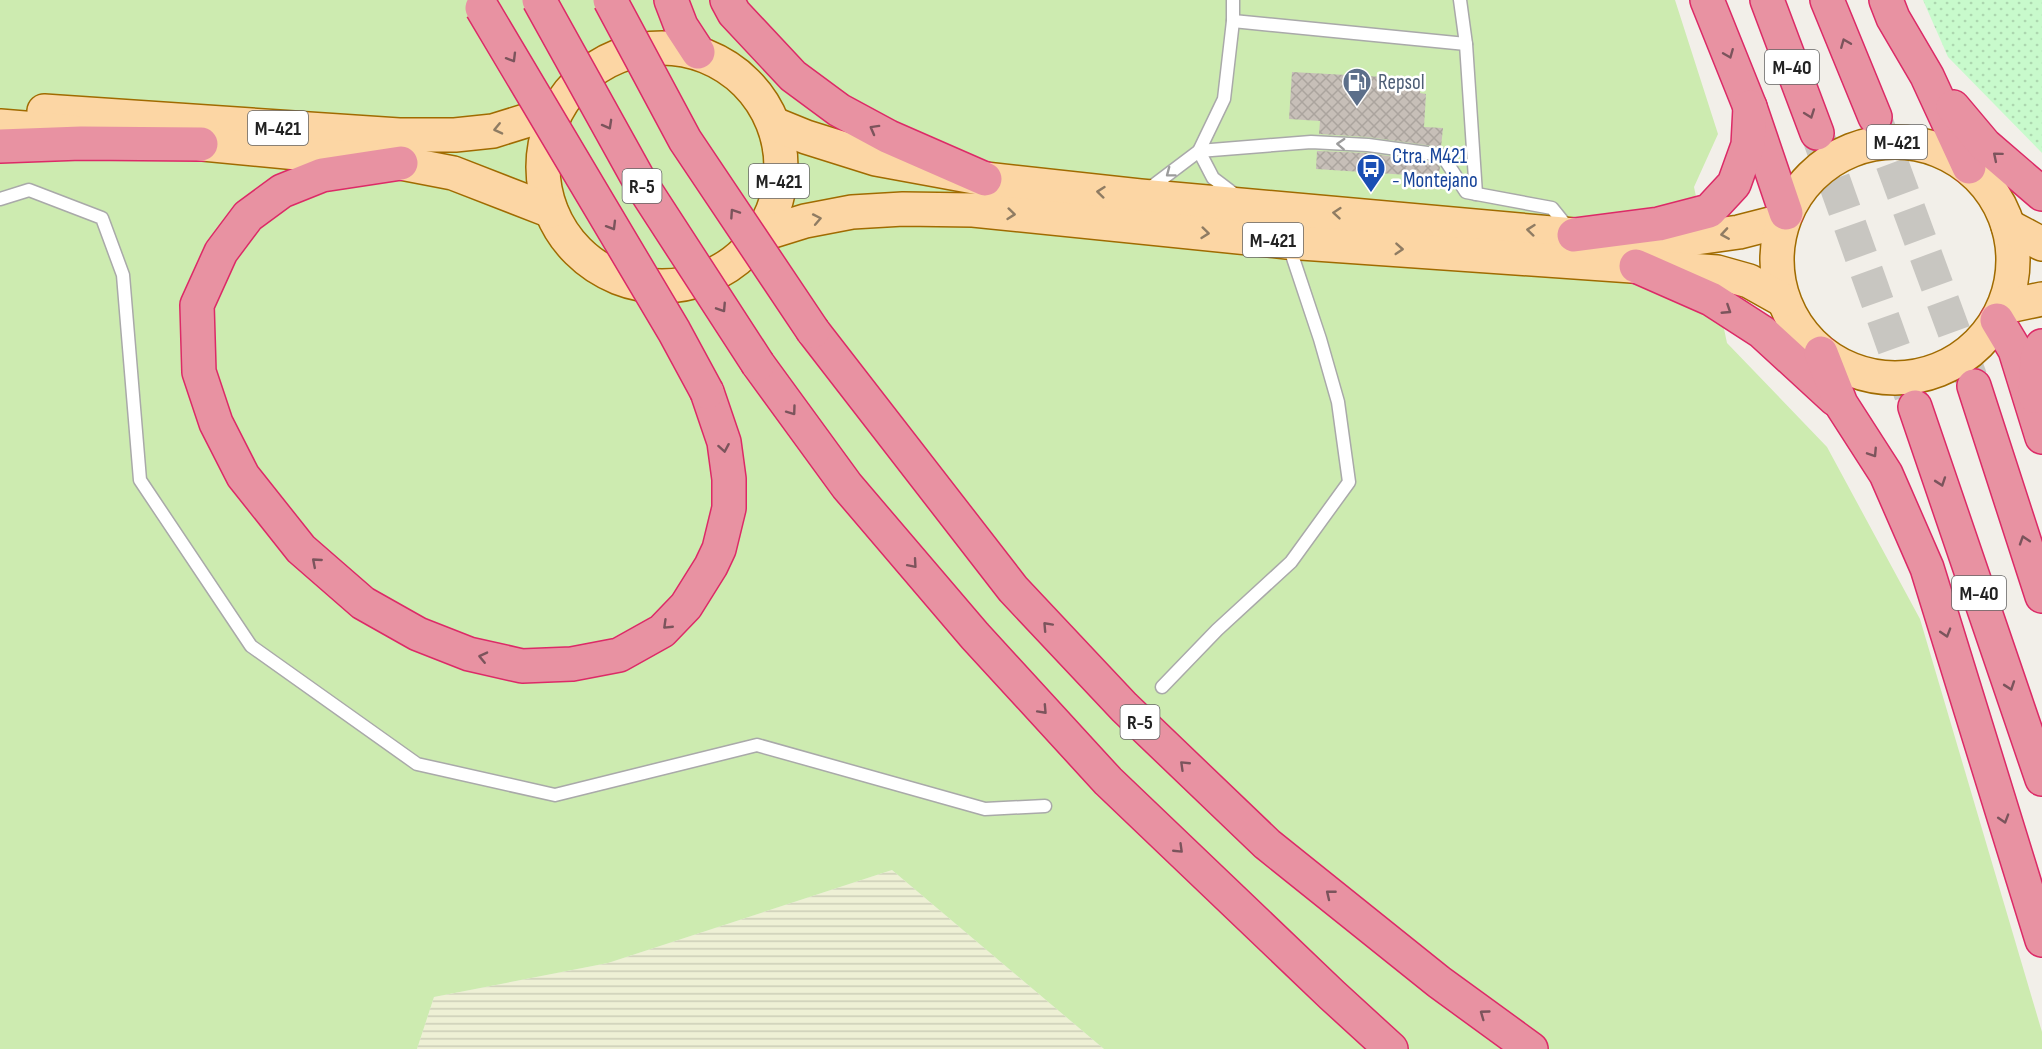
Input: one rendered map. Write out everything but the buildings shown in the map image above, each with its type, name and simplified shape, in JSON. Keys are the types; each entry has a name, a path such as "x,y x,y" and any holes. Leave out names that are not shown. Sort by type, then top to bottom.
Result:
{"highway":[{"name":"R-5","path":"539,0 640,183 758,364 847,486 975,636 1100,772 1323,987 1391,1049"},
{"name":"R-5","path":"610,0 685,140 813,331 1013,589 1124,707 1267,844 1439,982 1531,1049"},
{"path":"671,0 681,26 698,52"},
{"path":"727,0 734,13 793,76 839,110 889,137 985,179"},
{"path":"1707,0 1750,107 1784,217"},
{"name":"M-40","path":"1767,0 1817,134"},
{"name":"M-40","path":"1827,0 1875,117"},
{"path":"1887,0 1893,18 1927,76 1969,167"},
{"path":"402,163 322,175 282,191 248,216 221,252 197,305 199,372 216,423 243,476 301,549 363,603 418,634 469,654 522,666 572,664 619,655 662,631 686,606 711,566 719,549 729,508 729,479 724,442 707,392 674,331 480,4"},
{"path":"1927,76 1985,145 2042,194"},
{"path":"1574,235 1659,224 1709,211 1734,184 1748,145 1750,107"},
{"path":"0,146 81,143 201,144"},
{"path":"1636,266 1711,299 1762,332 1841,404"},
{"path":"2000,313 2015,350 2039,428"},
{"path":"2039,428 2035,376 2037,358 2042,346"},
{"path":"1821,353 1841,404 1886,474 1927,568 2042,940"},
{"name":"M-40","path":"1974,386 2042,596"},
{"name":"M-40","path":"1916,407 2042,779"}],"main road":[{"name":"M-421","path":"655,47 698,52 723,63 744,79 763,101 774,124 780,156 779,192 760,235 737,259 698,280 677,285 653,285 624,280 599,270 579,255 564,238 551,211 544,179 545,147 554,112 578,83 613,57 655,47"},
{"name":"M-421","path":"0,108 399,135 455,135 493,131 554,112"},
{"name":"M-421","path":"774,124 806,137 876,159 985,179 1140,196 1574,235 1689,239 1739,231 1784,217"},
{"name":"M-421","path":"0,126 402,163 453,173 551,211"},
{"name":"M-421","path":"1901,141 1937,149 1969,167 1992,193 2008,226 2013,273 2000,313 1978,345 1941,369 1899,379 1864,375 1821,353 1797,328 1783,300 1776,258 1784,217 1816,171 1850,150 1901,141"},
{"name":"M-421","path":"760,235 805,221 852,212 903,208 973,210 1287,242 1716,272 1749,281 1783,300"},
{"path":"2008,226 2042,244"},
{"path":"2000,313 2042,299"}],"lane":[{"path":"1140,196 1199,151 1224,99 1233,21 1233,0"},
{"path":"1460,0 1466,44 1476,194"},
{"path":"1233,21 1466,44"},
{"path":"1199,151 1311,142 1368,145 1442,155 1466,192 1552,208 1574,235"},
{"path":"1199,151 1214,178 1250,206"},
{"path":"0,199 29,190 102,218 123,275 140,480 251,646 417,764 555,795 757,745 985,809 1045,806"},
{"path":"1162,687 1217,630 1291,562 1349,482 1338,402 1320,339 1287,242"}],"green space":[{"path":"0,0 1675,0 1718,134 1694,187 1727,343 1827,447 1920,619 2042,1032 2042,1049 1104,1049 892,870 608,963 434,997 417,1049 0,1049"},
{"path":"1923,0 2042,0 2042,153 1948,57"},
{"path":"892,870 1104,1049 417,1049 434,997 608,963"}],"tunnel":[{"path":"1875,117 1974,386"},
{"path":"1817,133 1915,407"}],"place":[{"name":"Repsol","path":"1357,108"},
{"name":"Ctra. M421 - Montejano","path":"1371,194"}]}
